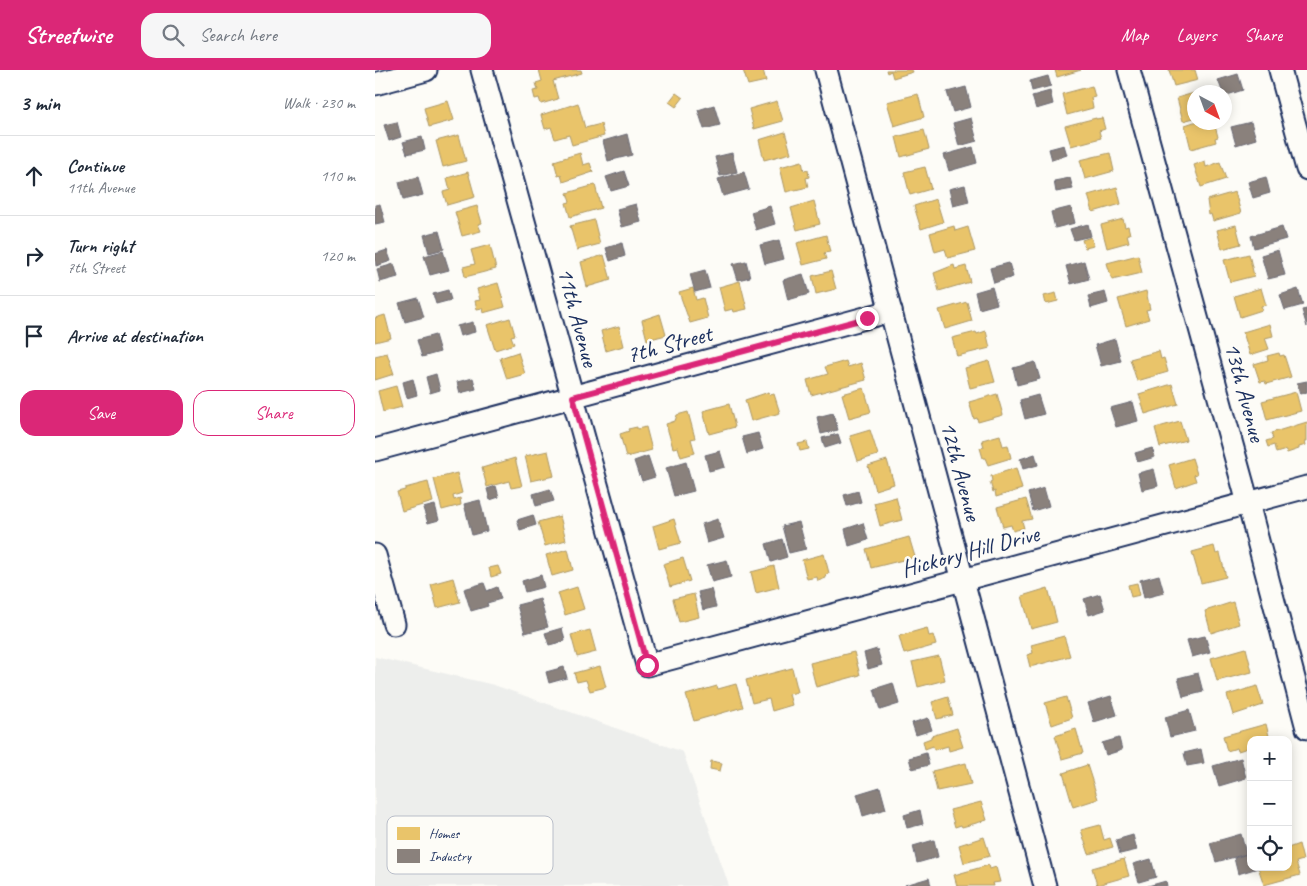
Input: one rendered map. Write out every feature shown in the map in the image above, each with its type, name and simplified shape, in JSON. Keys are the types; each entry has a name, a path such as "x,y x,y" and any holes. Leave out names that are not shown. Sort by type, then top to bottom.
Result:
{"street":[{"path":"375,84 426,70"},
{"name":"11th Avenue","path":"482,70 647,665"},
{"name":"12th Avenue","path":"826,70 1045,886"},
{"name":"13th Avenue","path":"1129,70 1248,503 1307,728"},
{"path":"1281,70 1307,169"},
{"name":"7th Street","path":"375,450 891,311"},
{"name":"Hickory Hill Drive","path":"647,665 1307,487"},
{"path":"375,555 394,624"}],"shaded area":[{"path":"375,657 494,685 683,752 729,886 375,886"}],"building: Homes":[{"path":"539,70 581,70 582,73 553,81 558,99 541,104 539,98 535,99 533,91 538,90 536,83 542,81"},
{"path":"743,70 763,70 766,81 748,85"},
{"path":"886,70 912,70 913,72 893,78 891,71 887,73"},
{"path":"1055,70 1081,70 1057,77"},
{"path":"1169,70 1195,70 1198,80 1174,86"},
{"path":"1092,86 1095,97 1091,98 1093,108 1067,115 1062,94"},
{"path":"676,93 683,98 676,107 669,102"},
{"path":"918,94 924,117 894,126 887,102"},
{"path":"1187,95 1187,120 1183,121 1177,98"},
{"path":"448,101 454,120 429,127 424,108"},
{"path":"777,101 783,121 754,129 749,109"},
{"path":"578,103 585,128 601,124 604,136 572,145 569,135 555,139 551,127 545,129 541,115"},
{"path":"1102,118 1105,129 1099,131 1101,138 1071,146 1065,126"},
{"path":"1187,124 1187,130 1216,130 1218,137 1215,138 1216,142 1191,149 1185,125"},
{"path":"924,130 929,149 901,157 896,137"},
{"path":"785,132 791,153 764,160 759,140"},
{"path":"459,135 466,161 443,167 436,141"},
{"path":"580,153 583,165 590,163 593,172 563,182 561,175 558,176 554,161"},
{"path":"1110,153 1114,171 1085,179 1080,160"},
{"path":"802,161 804,171 808,170 809,177 806,178 808,187 786,192 780,167"},
{"path":"1205,161 1206,167 1220,162 1226,179 1201,187 1194,165"},
{"path":"925,167 931,189 910,195 904,172"},
{"path":"468,172 475,197 447,205 443,192 450,190 447,178"},
{"path":"595,185 601,208 570,217 566,203 570,202 567,193"},
{"path":"1117,187 1121,204 1093,212 1088,195"},
{"path":"1235,192 1241,213 1213,221 1211,214 1209,215 1207,200"},
{"path":"936,199 943,222 921,229 914,206"},
{"path":"814,201 820,224 797,230 791,208"},
{"path":"477,206 482,223 478,224 481,231 462,236 455,212"},
{"path":"1123,219 1125,227 1128,226 1129,242 1107,248 1101,225"},
{"path":"594,220 600,244 577,250 570,226"},
{"path":"1236,225 1241,244 1222,249 1217,230"},
{"path":"954,226 955,231 968,227 975,251 948,258 945,249 935,252 930,233"},
{"path":"826,235 830,252 824,253 826,259 803,265 797,243"},
{"path":"1091,237 1094,246 1085,248 1082,240"},
{"path":"490,245 496,269 465,277 463,267 475,264 471,250"},
{"path":"1249,254 1254,276 1230,282 1224,260"},
{"path":"604,255 611,280 587,287 581,262"},
{"path":"1138,255 1142,273 1112,280 1107,263"},
{"path":"954,265 955,269 966,266 970,282 939,291 934,273"},
{"path":"831,271 836,289 816,294 812,276"},
{"path":"740,281 747,309 734,312 733,309 725,311 719,287"},
{"path":"498,283 505,307 483,313 482,308 477,309 475,301 480,300 477,289"},
{"path":"693,288 696,300 703,298 708,318 690,323 679,292"},
{"path":"1261,288 1266,305 1261,306 1262,310 1240,317 1234,296"},
{"path":"1146,291 1150,309 1146,310 1149,319 1126,326 1118,299"},
{"path":"1056,293 1058,301 1046,304 1044,296"},
{"path":"967,302 972,321 945,329 939,310"},
{"path":"660,314 666,335 647,340 642,320"},
{"path":"385,315 391,338 375,342 375,318"},
{"path":"510,318 515,335 511,336 514,344 495,350 487,325"},
{"path":"1270,324 1273,336 1265,338 1269,349 1250,355 1243,332"},
{"path":"619,326 624,346 606,351 601,331"},
{"path":"986,331 990,348 957,356 952,338"},
{"path":"1159,351 1161,359 1164,358 1168,372 1137,381 1130,359"},
{"path":"518,352 525,374 507,379 500,358"},
{"path":"387,353 394,374 375,380 375,356"},
{"path":"1279,353 1280,356 1284,355 1291,377 1266,384 1265,381 1260,382 1254,364 1268,360 1267,356"},
{"path":"846,361 848,367 861,363 866,380 811,395 807,380 828,374 825,367"},
{"path":"989,361 995,382 970,388 965,368"},
{"path":"1172,384 1178,404 1145,414 1139,394"},
{"path":"396,386 402,407 383,412 378,391"},
{"path":"864,388 871,412 849,418 842,394"},
{"path":"769,392 770,395 774,394 780,413 751,421 745,400"},
{"path":"1296,392 1301,411 1267,420 1262,401"},
{"path":"997,394 1003,415 978,422 977,418 974,419 969,402"},
{"path":"729,404 735,427 709,434 703,411"},
{"path":"688,412 695,438 691,439 695,453 681,457 678,447 673,448 666,424 675,421 677,415"},
{"path":"1180,421 1186,440 1160,447 1155,428"},
{"path":"1307,422 1306,445 1287,453 1286,450 1276,453 1274,445 1268,447 1266,441 1273,439 1271,433"},
{"path":"637,427 637,429 646,427 652,450 626,457 620,434 629,431 628,429"},
{"path":"870,430 878,455 858,461 850,436"},
{"path":"1000,435 1003,446 1008,445 1011,458 988,465 985,458 983,458 980,448 984,447 982,440"},
{"path":"807,442 809,449 800,451 798,444"},
{"path":"548,451 554,476 531,481 525,456"},
{"path":"515,458 522,486 511,488 509,481 487,487 482,468"},
{"path":"1192,458 1197,474 1194,475 1196,481 1176,488 1169,465"},
{"path":"887,460 894,484 875,490 868,466"},
{"path":"1016,468 1022,489 996,497 990,482 992,481 991,476"},
{"path":"457,473 462,493 453,496 454,500 460,498 461,505 442,510 434,479"},
{"path":"428,482 433,502 402,511 397,492"},
{"path":"896,497 902,520 880,526 874,503"},
{"path":"1026,499 1032,519 1022,521 1024,528 1013,531 1011,525 1003,527 997,507"},
{"path":"560,516 566,540 545,546 538,522"},
{"path":"674,519 681,543 659,549 653,526"},
{"path":"909,537 915,557 871,568 866,549"},
{"path":"1214,546 1216,554 1220,553 1226,577 1201,583 1192,552"},
{"path":"568,549 573,570 552,576 546,555"},
{"path":"824,554 829,573 825,575 826,578 818,581 817,577 807,579 802,560"},
{"path":"683,558 690,581 670,587 663,564"},
{"path":"498,566 501,574 491,577 489,568"},
{"path":"774,566 779,587 756,593 751,572"},
{"path":"453,578 460,602 437,608 431,584"},
{"path":"1137,583 1140,595 1131,597 1128,585"},
{"path":"577,587 584,609 565,615 558,593"},
{"path":"1048,588 1057,622 1031,629 1022,596"},
{"path":"694,594 699,617 679,622 673,599"},
{"path":"1233,602 1239,624 1211,633 1205,611"},
{"path":"927,628 929,636 933,635 936,645 904,654 899,636"},
{"path":"590,630 596,652 577,657 571,635"},
{"path":"1064,636 1070,656 1030,667 1027,655 1033,653 1031,645"},
{"path":"1246,648 1252,672 1217,681 1211,658"},
{"path":"854,652 860,675 816,687 810,663"},
{"path":"939,656 945,680 918,687 912,662"},
{"path":"600,666 606,687 590,691 586,680 577,682 574,673"},
{"path":"792,668 798,692 789,694 792,705 772,711 769,699 752,703 746,680"},
{"path":"736,684 743,707 694,721 686,695 717,686 718,689"},
{"path":"1257,686 1263,705 1233,715 1227,695"},
{"path":"948,697 953,715 937,719 932,702"},
{"path":"1066,697 1072,718 1052,725 1045,703"},
{"path":"1266,724 1269,736 1247,736 1247,748 1238,751 1237,748 1227,751 1223,736"},
{"path":"957,728 963,747 949,751 948,746 934,750 933,746 925,749 923,741 931,738 931,736"},
{"path":"1076,729 1083,753 1062,759 1055,736"},
{"path":"711,761 722,763 720,771 710,769"},
{"path":"966,763 971,784 937,791 932,771"},
{"path":"1087,765 1098,799 1073,807 1063,773"},
{"path":"981,802 987,820 955,827 950,810"},
{"path":"1100,825 1104,840 1110,838 1113,847 1089,854 1081,830"},
{"path":"984,837 990,856 964,863 959,845"},
{"path":"1299,844 1303,860 1296,862 1300,875 1264,885 1259,871 1292,871 1292,847"},
{"path":"1124,859 1129,876 1097,885 1092,868"},
{"path":"989,865 990,869 996,867 1000,882 993,883 994,886 957,886 954,875"}],"building: Industry":[{"path":"1238,74 1243,90 1232,93 1232,85 1220,85 1218,80"},
{"path":"1048,76 1051,86 1032,91 1030,81"},
{"path":"966,87 971,107 953,112 947,92"},
{"path":"1050,91 1053,104 1036,109 1032,96"},
{"path":"714,105 720,125 704,129 698,110"},
{"path":"971,118 977,141 959,146 953,123"},
{"path":"397,122 401,137 389,141 384,125"},
{"path":"1251,122 1256,139 1236,145 1232,127"},
{"path":"627,134 632,155 608,161 603,141"},
{"path":"422,137 425,150 407,154 403,142"},
{"path":"1064,145 1067,155 1052,160 1049,149"},
{"path":"973,147 977,163 949,171 944,155"},
{"path":"732,153 737,172 720,176 715,157"},
{"path":"624,171 629,186 611,191 606,177"},
{"path":"744,172 749,189 723,196 718,179"},
{"path":"418,177 423,195 403,200 399,182"},
{"path":"1266,177 1270,193 1253,198 1248,182"},
{"path":"1070,178 1073,189 1056,192 1054,181"},
{"path":"965,185 969,202 953,206 949,189"},
{"path":"380,204 385,222 375,224 375,205"},
{"path":"636,204 641,222 622,227 617,209"},
{"path":"770,206 775,224 756,230 751,212"},
{"path":"1071,207 1075,223 1055,228 1051,212"},
{"path":"1088,224 1091,236 1074,240 1070,229"},
{"path":"1282,227 1286,239 1254,248 1251,236"},
{"path":"439,231 444,249 429,253 424,235"},
{"path":"779,240 784,259 765,264 760,245"},
{"path":"622,243 625,256 610,261 606,248"},
{"path":"387,250 391,261 376,266 375,254"},
{"path":"1278,250 1285,275 1268,279 1261,255"},
{"path":"443,251 449,270 430,275 424,256"},
{"path":"746,261 750,277 738,280 733,264"},
{"path":"1084,261 1089,279 1071,284 1066,266"},
{"path":"1009,263 1013,277 994,283 990,268"},
{"path":"394,264 398,277 380,282 377,269"},
{"path":"705,270 710,288 695,292 690,274"},
{"path":"803,274 809,294 788,300 783,280"},
{"path":"992,287 997,304 979,309 975,292"},
{"path":"1298,289 1303,305 1285,310 1280,295"},
{"path":"448,290 451,300 436,304 433,294"},
{"path":"1105,292 1108,303 1091,308 1088,296"},
{"path":"418,298 424,317 405,322 399,303"},
{"path":"1307,309 1307,327 1302,310"},
{"path":"473,322 475,332 460,336 457,326"},
{"path":"435,335 440,352 422,357 417,340"},
{"path":"1115,339 1121,361 1101,366 1095,345"},
{"path":"1035,362 1040,379 1017,385 1013,368"},
{"path":"436,374 440,390 430,393 426,377"},
{"path":"473,378 476,389 460,393 457,382"},
{"path":"413,379 417,395 407,398 403,382"},
{"path":"1307,381 1307,392 1300,394 1297,383"},
{"path":"1038,395 1044,414 1025,419 1020,400"},
{"path":"1133,402 1138,421 1116,427 1110,408"},
{"path":"833,413 838,430 821,434 817,417"},
{"path":"758,433 763,449 747,454 742,437"},
{"path":"838,434 841,443 825,448 822,438"},
{"path":"1152,448 1155,457 1138,462 1135,453"},
{"path":"720,451 725,467 709,471 705,455"},
{"path":"1035,454 1038,465 1023,469 1020,459"},
{"path":"648,456 655,477 642,481 634,461"},
{"path":"686,462 694,491 674,496 666,468"},
{"path":"1154,469 1158,486 1142,490 1138,473"},
{"path":"496,486 499,497 490,500 487,489"},
{"path":"1044,488 1049,506 1033,511 1028,493"},
{"path":"550,489 554,501 536,506 533,494"},
{"path":"858,491 861,502 847,506 844,495"},
{"path":"480,500 487,531 472,535 464,504"},
{"path":"435,505 439,520 428,523 423,508"},
{"path":"533,515 536,525 520,530 517,520"},
{"path":"718,519 724,538 707,543 702,524"},
{"path":"799,522 806,549 789,553 782,526"},
{"path":"863,523 868,540 849,546 845,529"},
{"path":"782,539 787,557 771,562 766,544"},
{"path":"727,560 731,577 712,582 707,565"},
{"path":"541,575 544,587 525,592 522,581"},
{"path":"1159,575 1164,593 1144,598 1140,580"},
{"path":"484,583 487,591 497,587 501,599 487,603 488,606 471,611 464,589"},
{"path":"711,589 716,607 703,610 698,592"},
{"path":"1100,594 1105,610 1089,615 1084,599"},
{"path":"540,599 548,627 525,633 517,605"},
{"path":"562,628 565,641 549,645 545,633"},
{"path":"1205,636 1210,652 1192,657 1187,640"},
{"path":"877,649 882,665 868,669 864,653"},
{"path":"564,667 567,678 549,683 546,672"},
{"path":"1198,673 1203,692 1183,697 1178,678"},
{"path":"893,683 899,704 880,710 874,689"},
{"path":"1111,696 1117,715 1094,722 1088,703"},
{"path":"1189,710 1195,731 1170,737 1165,717"},
{"path":"928,718 932,730 916,735 912,723"},
{"path":"1119,738 1122,750 1106,755 1102,743"},
{"path":"1201,749 1204,763 1187,766 1184,753"},
{"path":"926,753 929,765 912,769 909,758"},
{"path":"1241,758 1246,778 1219,786 1213,766"},
{"path":"880,787 886,809 863,816 857,794"},
{"path":"920,810 923,824 907,828 904,815"},
{"path":"1241,834 1246,854 1216,862 1210,843"},
{"path":"1133,835 1137,850 1120,854 1116,840"},
{"path":"934,840 938,857 917,863 913,846"},
{"path":"1247,854 1248,871 1238,874 1234,858"},
{"path":"1151,859 1156,877 1139,882 1133,864"},
{"path":"929,878 931,886 905,886 905,885"},
{"path":"1166,881 1167,886 1148,886"}],"route":[{"path":"647,665 573,397 867,318"}]}
